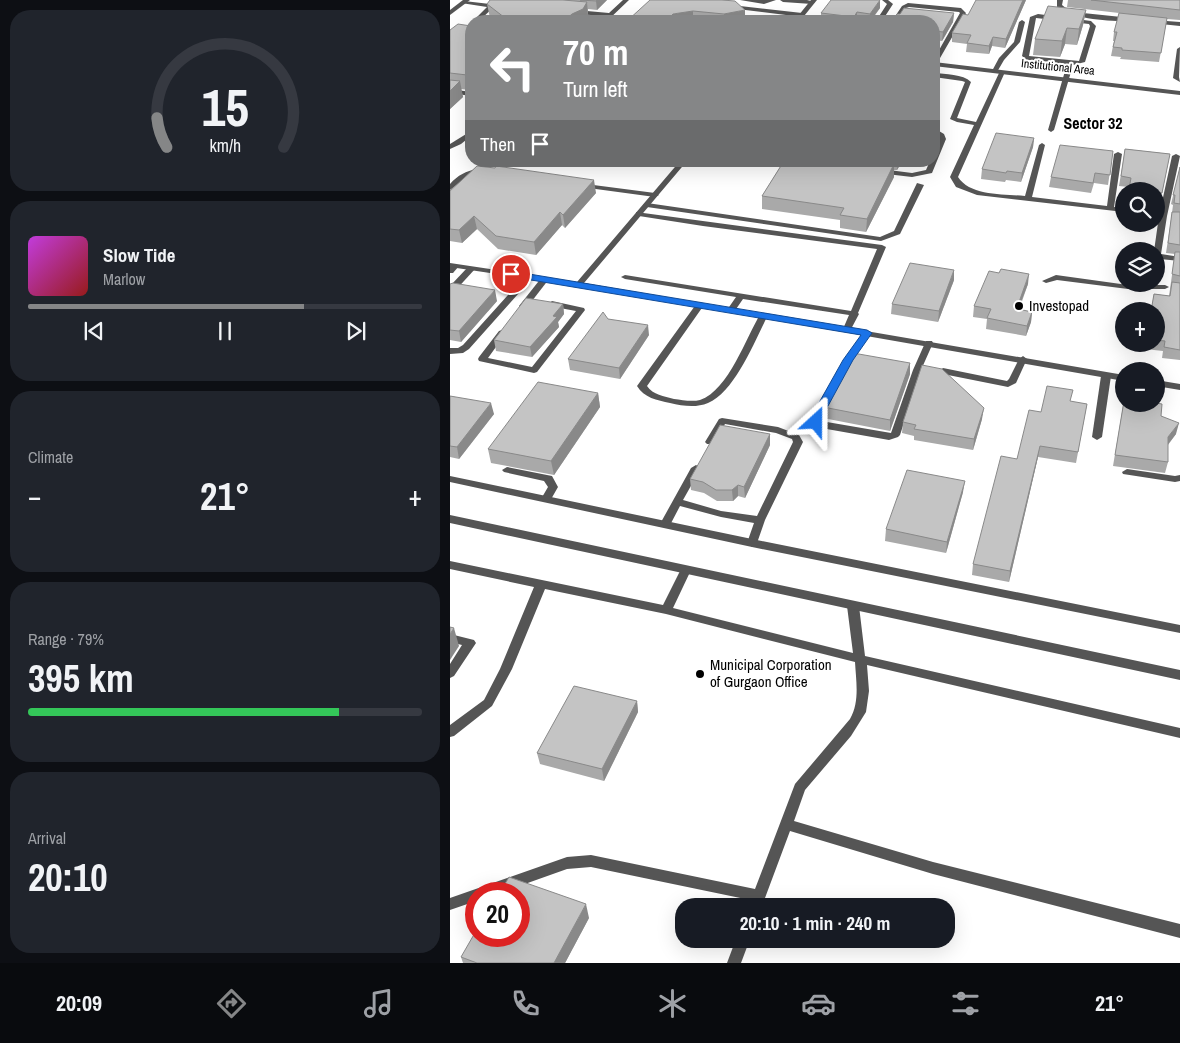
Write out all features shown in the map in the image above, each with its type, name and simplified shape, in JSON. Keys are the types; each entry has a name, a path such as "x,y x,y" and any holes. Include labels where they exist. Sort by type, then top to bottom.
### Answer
{"street":[{"path":"571,11 610,15 626,0"},
{"path":"742,0 764,2 773,0"},
{"path":"783,0 813,1"},
{"path":"883,15 890,4 885,0"},
{"path":"1060,0 1059,6 1074,14 1136,20"},
{"path":"450,13 466,1 496,2"},
{"path":"803,15 813,1"},
{"path":"482,15 496,2"},
{"path":"899,15 908,5 961,10 963,13 962,17 940,54"},
{"path":"726,6 794,15"},
{"path":"753,10 756,15"},
{"path":"1038,16 1086,21 1094,26 1082,62 1070,63 1031,60 1025,56 1034,18 1038,16"},
{"path":"1145,21 1180,24"},
{"path":"1022,22 1017,42 1001,59 998,72 978,124 954,177 959,185 977,193 1115,209"},
{"path":"1180,49 1176,78 1180,80"},
{"path":"1051,130 1070,63"},
{"name":"Institutional Area","path":"940,65 1180,93"},
{"path":"940,76 966,80 968,84 953,119 959,122 978,124"},
{"path":"450,91 465,93"},
{"path":"940,134 943,140 940,147"},
{"path":"450,147 465,138"},
{"path":"1028,198 1042,145"},
{"path":"1110,209 1118,154"},
{"path":"1165,207 1176,156"},
{"path":"579,284 679,167"},
{"path":"876,170 912,175 929,171 931,167"},
{"path":"450,188 462,175 471,171 494,172"},
{"path":"572,183 656,195"},
{"path":"647,205 881,239 892,236 897,232 920,185"},
{"path":"639,214 882,247 848,330"},
{"path":"1165,258 1180,259"},
{"path":"452,268 545,278 1023,359 1115,377"},
{"path":"450,291 472,269"},
{"path":"450,351 460,351 466,348 530,276"},
{"path":"624,277 855,314"},
{"path":"1046,281 1056,277 1115,285"},
{"path":"537,301 582,310 534,370 482,359 514,318 537,301 545,278"},
{"path":"1165,287 1174,289"},
{"path":"731,310 742,296"},
{"path":"700,304 642,386 646,392 674,402 692,405 708,401 727,384 764,315"},
{"path":"867,333 855,358 816,417 816,422 821,425 893,436 913,367 929,343"},
{"path":"943,371 1008,384 1013,381 1023,359"},
{"path":"1097,437 1106,376"},
{"path":"1165,384 1180,387"},
{"path":"664,524 722,421 778,430 796,437 797,447 760,520 752,543"},
{"path":"507,470 548,478 553,487 546,499"},
{"path":"1127,472 1175,479 1180,478"},
{"path":"450,479 752,543 1180,629"},
{"path":"678,502 721,514 760,520"},
{"path":"450,519 1180,675"},
{"path":"450,565 666,610 859,659 1180,733"},
{"path":"666,610 686,570"},
{"path":"450,732 488,703 506,669 541,584"},
{"path":"758,898 800,788 811,772 852,725 861,710 863,691 853,606"},
{"path":"450,638 470,644 450,673"},
{"path":"786,824 844,844 1002,888 1180,931"},
{"path":"511,882 567,862 591,861 745,898"},
{"path":"450,904 465,899"},
{"path":"734,963 740,948"}],"building":[{"path":"490,0 563,0 587,2 583,9 571,15 501,15 487,4"},
{"path":"650,0 735,1 745,10 724,14 693,11 672,15 634,15"},
{"path":"831,0 880,0 870,14 857,12 855,15 821,13"},
{"path":"976,0 1023,0 1006,39 993,37 989,46 967,43 971,35 952,33 963,14 968,15"},
{"path":"1091,0 1180,0 1180,10"},
{"path":"1048,6 1086,10 1079,29 1067,28 1062,41 1035,39"},
{"path":"904,8 954,13 943,32 940,32 940,15 896,15 900,14"},
{"path":"1119,13 1167,18 1161,53 1122,50 1122,48 1113,47 1117,32 1114,32"},
{"path":"458,24 465,25 465,75 450,73 450,30"},
{"path":"450,80 460,81 450,91"},
{"path":"996,133 1034,138 1022,173 1007,171 1006,173 982,169"},
{"path":"1060,145 1113,151 1110,175 1095,173 1093,183 1051,177"},
{"path":"1125,149 1170,154 1164,182 1130,182 1131,178 1121,176"},
{"path":"476,167 503,167 594,180 563,215 560,212 534,242 496,236 474,216 459,230 450,229 450,191"},
{"path":"780,167 893,167 867,219 840,215 844,208 762,196"},
{"path":"1180,167 1180,204 1174,203 1175,195 1173,195"},
{"path":"1172,212 1180,212 1180,245 1168,243"},
{"path":"1175,252 1180,252 1180,276 1172,274"},
{"path":"910,263 954,270 939,311 892,304"},
{"path":"1001,269 1029,274 1018,305 1020,305 1018,309 1032,312 1027,326 987,318 991,309 974,306 989,271 999,273"},
{"path":"1172,282 1180,283 1180,350 1165,347 1165,302 1153,302 1154,294 1170,296"},
{"path":"450,284 495,290 459,331 450,330"},
{"path":"526,298 563,304 553,316 557,317 530,347 494,340"},
{"path":"603,312 608,319 648,325 619,368 568,359"},
{"path":"853,353 910,363 890,420 823,407"},
{"path":"922,365 942,369 984,408 974,439 914,429 916,425 903,422"},
{"path":"538,382 598,393 551,461 488,449"},
{"path":"1047,386 1073,390 1070,401 1087,404 1078,452 1040,446 1010,571 973,564 1001,456 1017,459 1029,410 1041,412"},
{"path":"450,396 491,403 457,447 450,446"},
{"path":"1122,412 1161,412 1161,416 1179,423 1168,437 1168,462 1115,455"},
{"path":"720,425 770,434 744,487 738,485 732,490 716,490 703,482 690,479"},
{"path":"907,470 965,481 947,542 886,529"},
{"path":"574,686 637,701 602,769 537,753"},
{"path":"509,877 523,882 506,882"},
{"path":"530,884 586,904 554,963 477,963 461,957 467,947 530,947"}],"place":[{"name":"Investopad","path":"1019,306"},
{"name":"Municipal Corporation of Gurgaon Office","path":"700,674"}],"district":[{"name":"Sector 32","path":"1093,123"}],"route":[{"path":"511,274 545,278 867,333 848,360 816,417 816,422"}]}
